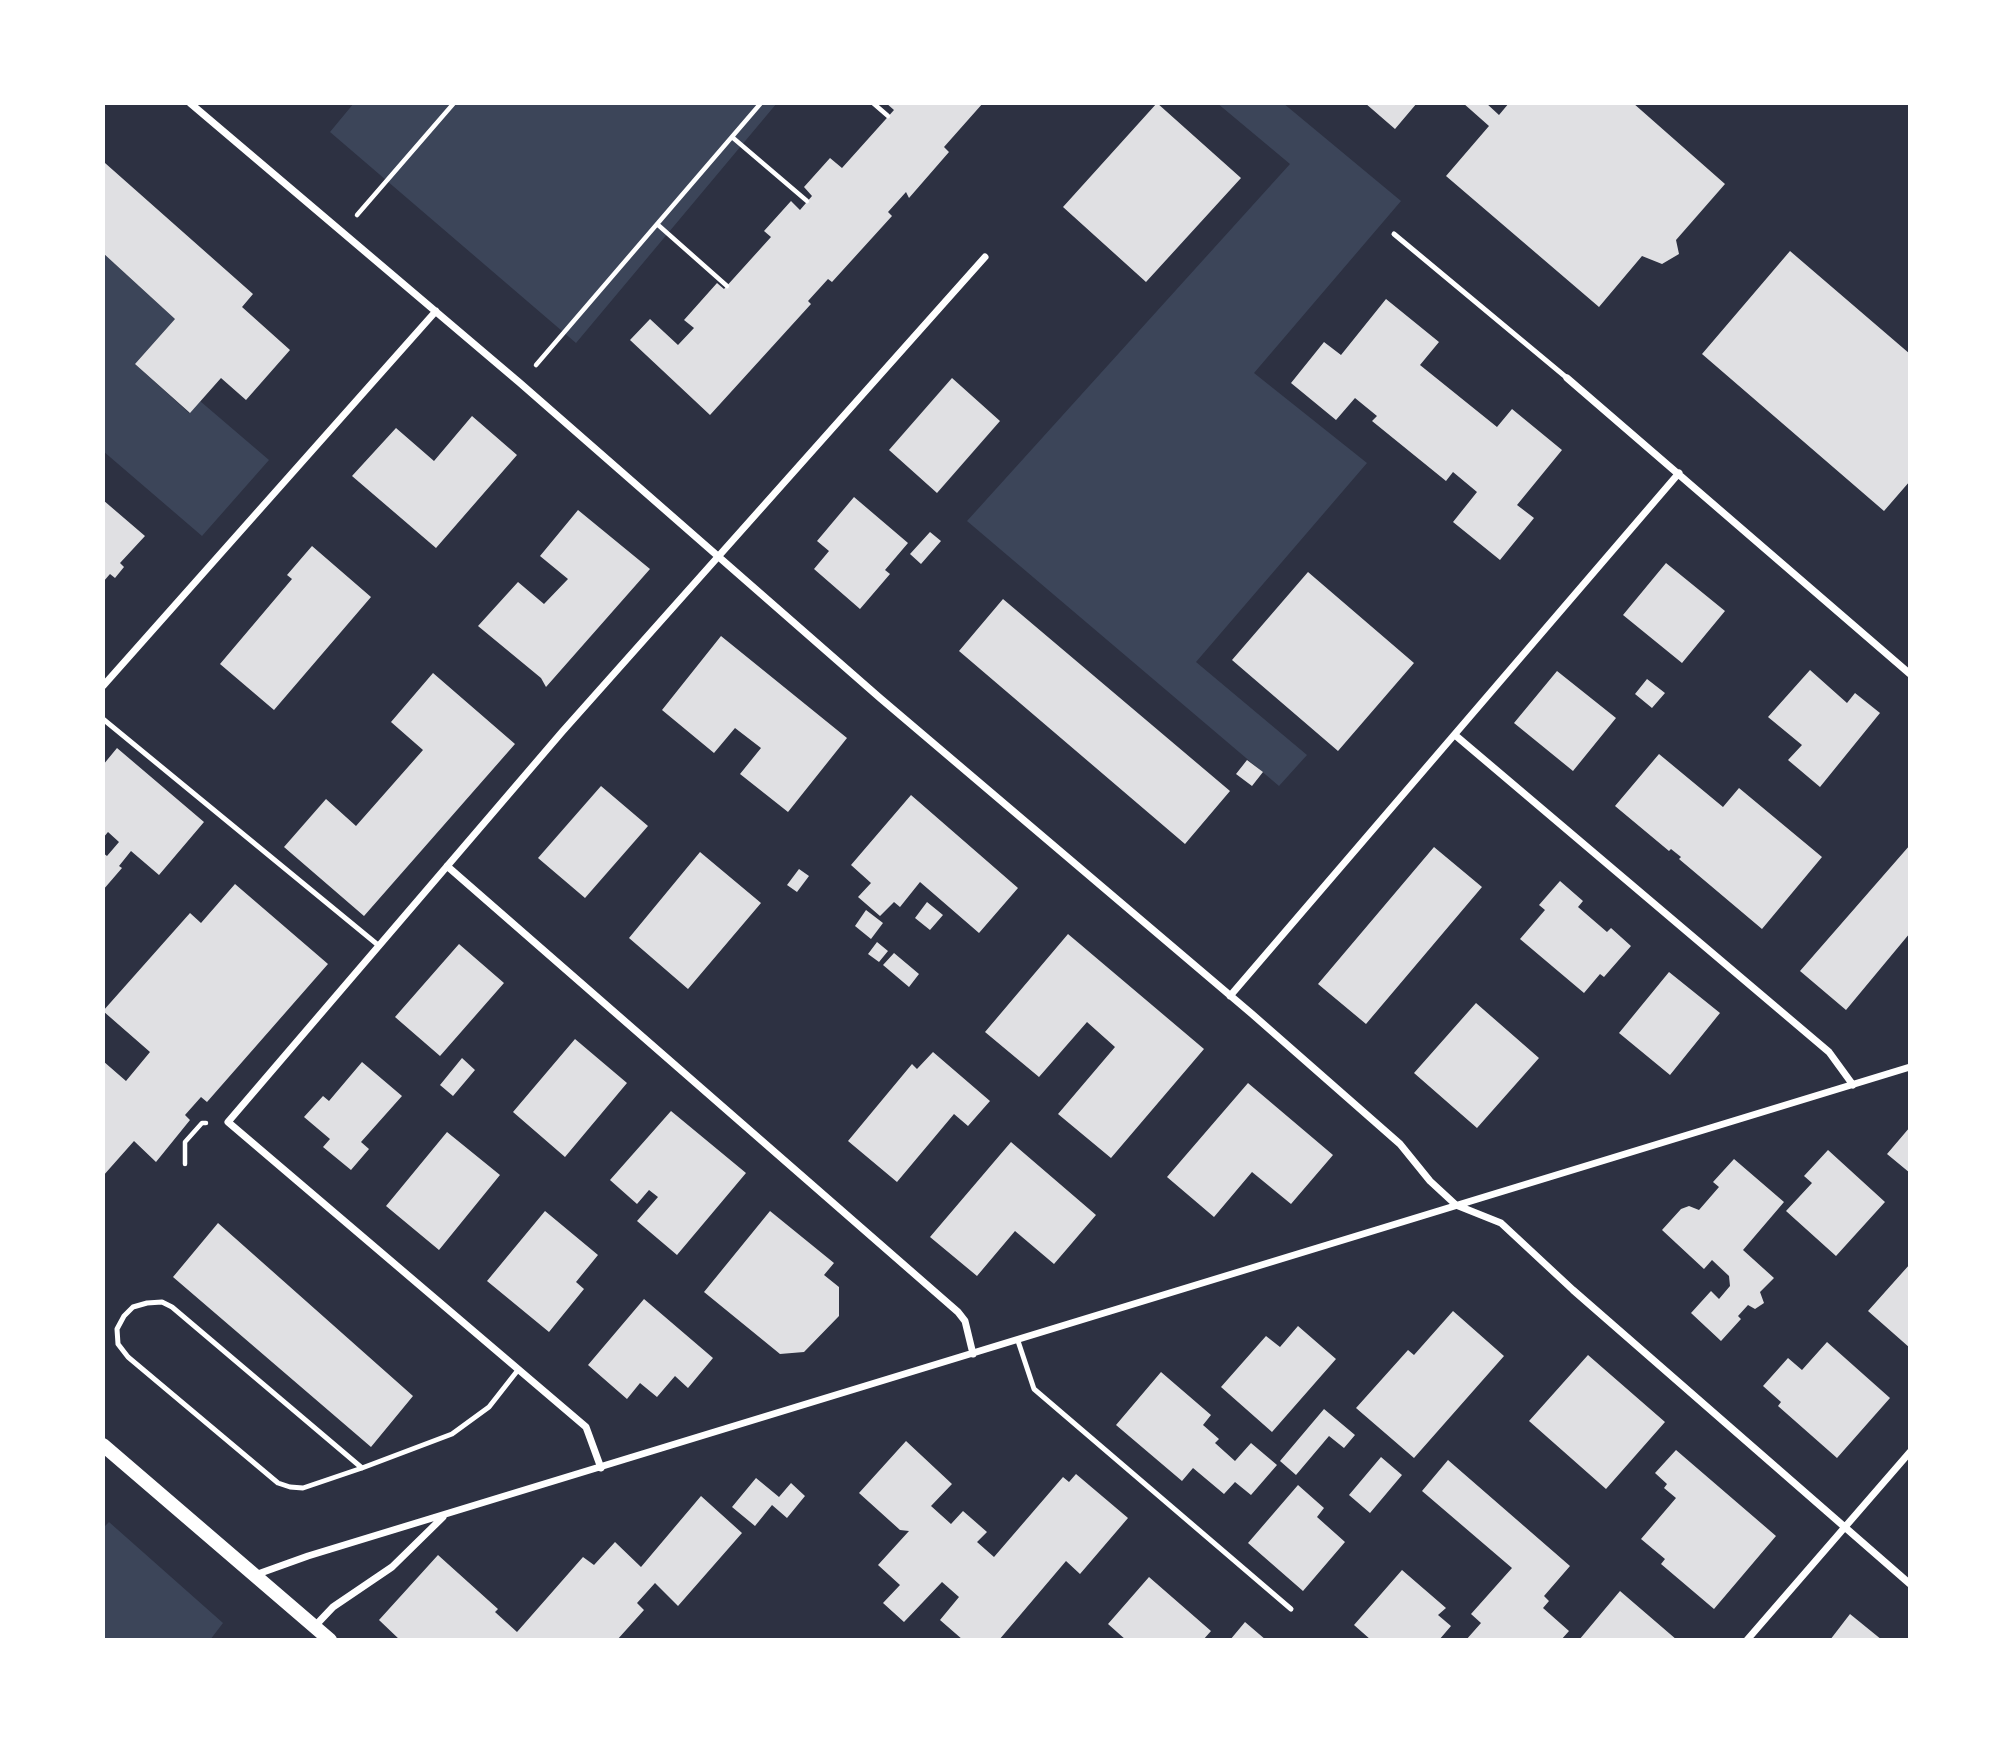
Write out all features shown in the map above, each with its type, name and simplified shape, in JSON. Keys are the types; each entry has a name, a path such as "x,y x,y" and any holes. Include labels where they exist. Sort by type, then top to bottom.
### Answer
{"main road":[{"path":"103,1445 330,1640"}],"street":[{"path":"190,103 520,383 880,698 1230,996 1400,1144 1430,1181 1456,1205 1501,1223 1910,1584"},
{"path":"601,1468 586,1427 228,1122 378,945 719,555 985,257"},
{"path":"103,686 436,311"},
{"path":"1567,378 1910,674"},
{"path":"1230,996 1679,473"},
{"path":"1455,735 1829,1052 1853,1085"},
{"path":"447,866 958,1312 965,1321 973,1354"},
{"path":"256,1575 446,1514 1910,1067"},
{"path":"1747,1640 1910,1452"},
{"path":"315,1626 333,1607 392,1567 446,1514"}],"lane":[{"path":"1394,233 1567,378"},
{"path":"103,719 378,945"},
{"path":"362,1468 172,1307 162,1302 147,1303 133,1307 124,1316 117,1329 118,1344 128,1357 278,1483 303,1488 362,1468 452,1434 489,1407 518,1370"},
{"path":"1018,1341 1034,1389 1291,1609"}],"path":[{"path":"343,232 454,103"},
{"path":"520,383 761,103"},
{"path":"873,103 888,116"},
{"path":"732,137 807,201"},
{"path":"657,224 727,286"},
{"path":"185,1164 185,1142 202,1123 228,1122"}],"shaded area":[{"path":"354,103 777,103 576,343 330,132"},
{"path":"1217,103 1283,103 1401,201 1254,373 1367,463 1196,662 1307,755 1279,786 967,521 1290,164"},
{"path":"103,253 175,319 135,364 189,413 200,401 269,460 202,536 103,451"},
{"path":"109,1522 223,1623 210,1640 103,1640 103,1528"}],"building":[{"path":"886,103 983,103 944,147 949,152 909,198 906,192 888,212 892,216 832,282 828,279 808,301 811,304 710,415 630,340 650,319 678,345 694,328 684,320 717,283 724,289 771,237 764,231 791,201 800,210 812,196 804,187 830,158 842,168 894,110"},
{"path":"1157,103 1241,178 1146,282 1063,207"},
{"path":"1365,103 1417,103 1395,129"},
{"path":"1463,103 1486,103 1499,115 1509,103 1633,103 1725,184 1676,240 1679,254 1662,264 1642,256 1599,307 1446,176 1489,126"},
{"path":"105,163 253,294 242,307 290,350 246,400 221,378 190,413 135,364 175,319 103,253"},
{"path":"1790,251 1910,354 1910,481 1884,511 1702,354"},
{"path":"1386,299 1439,342 1420,365 1497,427 1512,409 1562,450 1517,505 1534,518 1500,560 1453,522 1477,492 1453,472 1446,481 1372,421 1377,416 1355,398 1336,420 1291,383 1324,342 1341,355"},
{"path":"952,378 1000,421 937,493 889,450"},
{"path":"472,416 517,455 436,548 352,476 396,428 434,461"},
{"path":"854,497 908,543 885,570 890,574 860,609 814,569 829,551 817,541"},
{"path":"103,500 145,536 120,563 124,567 115,578 110,574 103,582"},
{"path":"578,510 650,569 546,687 541,678 478,626 518,582 544,604 568,579 540,556"},
{"path":"930,532 941,541 921,564 910,554"},
{"path":"312,546 371,597 274,710 220,664 292,579 287,575"},
{"path":"1666,563 1725,611 1682,663 1623,615"},
{"path":"1308,572 1414,663 1338,751 1232,660"},
{"path":"1003,599 1230,791 1185,844 959,651"},
{"path":"721,636 847,738 788,812 740,774 761,748 735,728 714,753 662,710"},
{"path":"1810,670 1847,703 1855,693 1880,713 1820,787 1788,760 1802,745 1768,717"},
{"path":"1557,671 1616,718 1573,771 1514,723"},
{"path":"433,673 515,744 364,916 284,847 326,799 356,826 423,750 391,722"},
{"path":"1647,679 1665,693 1652,708 1635,694"},
{"path":"117,748 204,822 159,875 131,851 119,866 122,868 103,890 103,853 107,856 119,842 108,832 103,838 103,765"},
{"path":"1659,754 1723,807 1739,788 1822,857 1762,929 1679,859 1681,857 1671,849 1669,851 1615,806"},
{"path":"1247,760 1263,772 1252,786 1236,774"},
{"path":"601,786 648,826 585,898 538,858"},
{"path":"911,795 1018,888 979,933 920,882 900,907 894,902 880,916 858,897 871,883 851,865"},
{"path":"1910,845 1910,933 1846,1010 1800,971"},
{"path":"1434,847 1482,887 1366,1024 1318,984"},
{"path":"700,852 761,903 688,989 629,938"},
{"path":"799,869 809,876 797,892 787,885"},
{"path":"1560,881 1583,901 1578,907 1607,932 1611,928 1631,946 1604,977 1600,974 1584,993 1520,939 1545,910 1539,905"},
{"path":"235,884 328,964 207,1102 201,1097 185,1115 190,1120 156,1162 134,1141 103,1176 103,1061 126,1081 150,1052 103,1011 190,913 201,923"},
{"path":"927,902 943,915 930,930 915,918"},
{"path":"866,910 883,923 871,939 855,926"},
{"path":"1068,934 1204,1049 1111,1158 1058,1114 1115,1047 1087,1022 1039,1077 985,1032"},
{"path":"877,942 888,951 879,962 868,954"},
{"path":"459,944 504,983 440,1056 395,1017"},
{"path":"894,953 919,974 909,987 883,965"},
{"path":"1669,972 1720,1013 1670,1075 1619,1033"},
{"path":"1476,1003 1539,1058 1477,1128 1414,1073"},
{"path":"575,1039 627,1083 565,1157 513,1112"},
{"path":"933,1052 990,1101 968,1126 954,1114 897,1182 848,1141 912,1064 917,1069"},
{"path":"462,1058 475,1070 453,1096 440,1085"},
{"path":"362,1062 402,1096 361,1142 369,1149 351,1170 323,1147 330,1139 304,1117 323,1096 329,1101"},
{"path":"1248,1083 1333,1155 1291,1204 1252,1172 1214,1217 1167,1177"},
{"path":"671,1111 746,1173 677,1255 637,1221 658,1197 649,1190 637,1204 610,1180"},
{"path":"1910,1127 1910,1173 1887,1154"},
{"path":"447,1132 500,1175 439,1250 386,1206"},
{"path":"1011,1142 1096,1215 1054,1264 1015,1231 977,1276 930,1237"},
{"path":"1828,1150 1885,1202 1836,1256 1786,1211 1812,1183 1804,1176"},
{"path":"1734,1159 1784,1202 1743,1250 1774,1278 1760,1292 1764,1303 1755,1309 1748,1305 1738,1316 1741,1319 1721,1341 1691,1313 1711,1291 1719,1299 1730,1286 1729,1276 1712,1260 1704,1269 1662,1230 1681,1209 1689,1206 1699,1210 1719,1187 1713,1182"},
{"path":"545,1211 598,1255 576,1282 584,1289 549,1332 487,1281"},
{"path":"770,1211 834,1263 824,1275 839,1287 839,1316 804,1352 780,1354 704,1292"},
{"path":"218,1223 413,1396 371,1447 173,1277"},
{"path":"1910,1264 1910,1348 1868,1311"},
{"path":"644,1299 713,1358 688,1388 675,1376 657,1397 640,1383 627,1399 588,1365"},
{"path":"1453,1311 1504,1356 1414,1458 1356,1408 1408,1350 1414,1355"},
{"path":"1298,1326 1336,1359 1272,1432 1221,1387 1266,1336 1280,1347"},
{"path":"1827,1342 1890,1398 1837,1458 1778,1406 1781,1402 1763,1386 1788,1358 1802,1370"},
{"path":"1588,1355 1665,1422 1606,1489 1529,1421"},
{"path":"1161,1372 1211,1415 1203,1425 1219,1439 1215,1443 1235,1461 1251,1443 1277,1465 1251,1495 1235,1482 1224,1494 1193,1468 1182,1481 1116,1425"},
{"path":"1324,1409 1355,1435 1344,1448 1329,1436 1296,1475 1280,1461"},
{"path":"906,1441 952,1484 931,1506 951,1524 963,1511 987,1532 977,1542 994,1557 1063,1477 1069,1482 1076,1474 1128,1518 1080,1574 1066,1561 999,1640 963,1640 940,1620 959,1597 942,1582 904,1622 883,1603 900,1585 878,1565 909,1531 900,1530 859,1493"},
{"path":"1676,1450 1776,1536 1714,1609 1661,1564 1665,1559 1641,1539 1676,1498 1664,1488 1667,1484 1655,1473"},
{"path":"1381,1457 1402,1475 1370,1513 1349,1495"},
{"path":"1448,1460 1570,1566 1544,1596 1549,1601 1543,1608 1569,1631 1561,1640 1466,1640 1481,1623 1471,1614 1512,1568 1422,1491"},
{"path":"756,1478 779,1497 791,1483 805,1496 787,1518 772,1505 755,1526 732,1507"},
{"path":"1298,1485 1324,1508 1317,1517 1345,1542 1303,1591 1248,1543"},
{"path":"701,1496 742,1533 678,1606 655,1583 637,1603 644,1610 617,1640 400,1640 379,1620 438,1555 498,1609 495,1612 517,1632 583,1557 594,1565 615,1542 641,1567"},
{"path":"1402,1570 1446,1608 1438,1615 1451,1626 1439,1640 1371,1640 1354,1625"},
{"path":"1149,1577 1211,1631 1203,1640 1126,1640 1108,1624"},
{"path":"1620,1591 1677,1640 1579,1640"},
{"path":"1850,1614 1882,1640 1830,1640"},
{"path":"1245,1622 1266,1640 1230,1640"}]}
